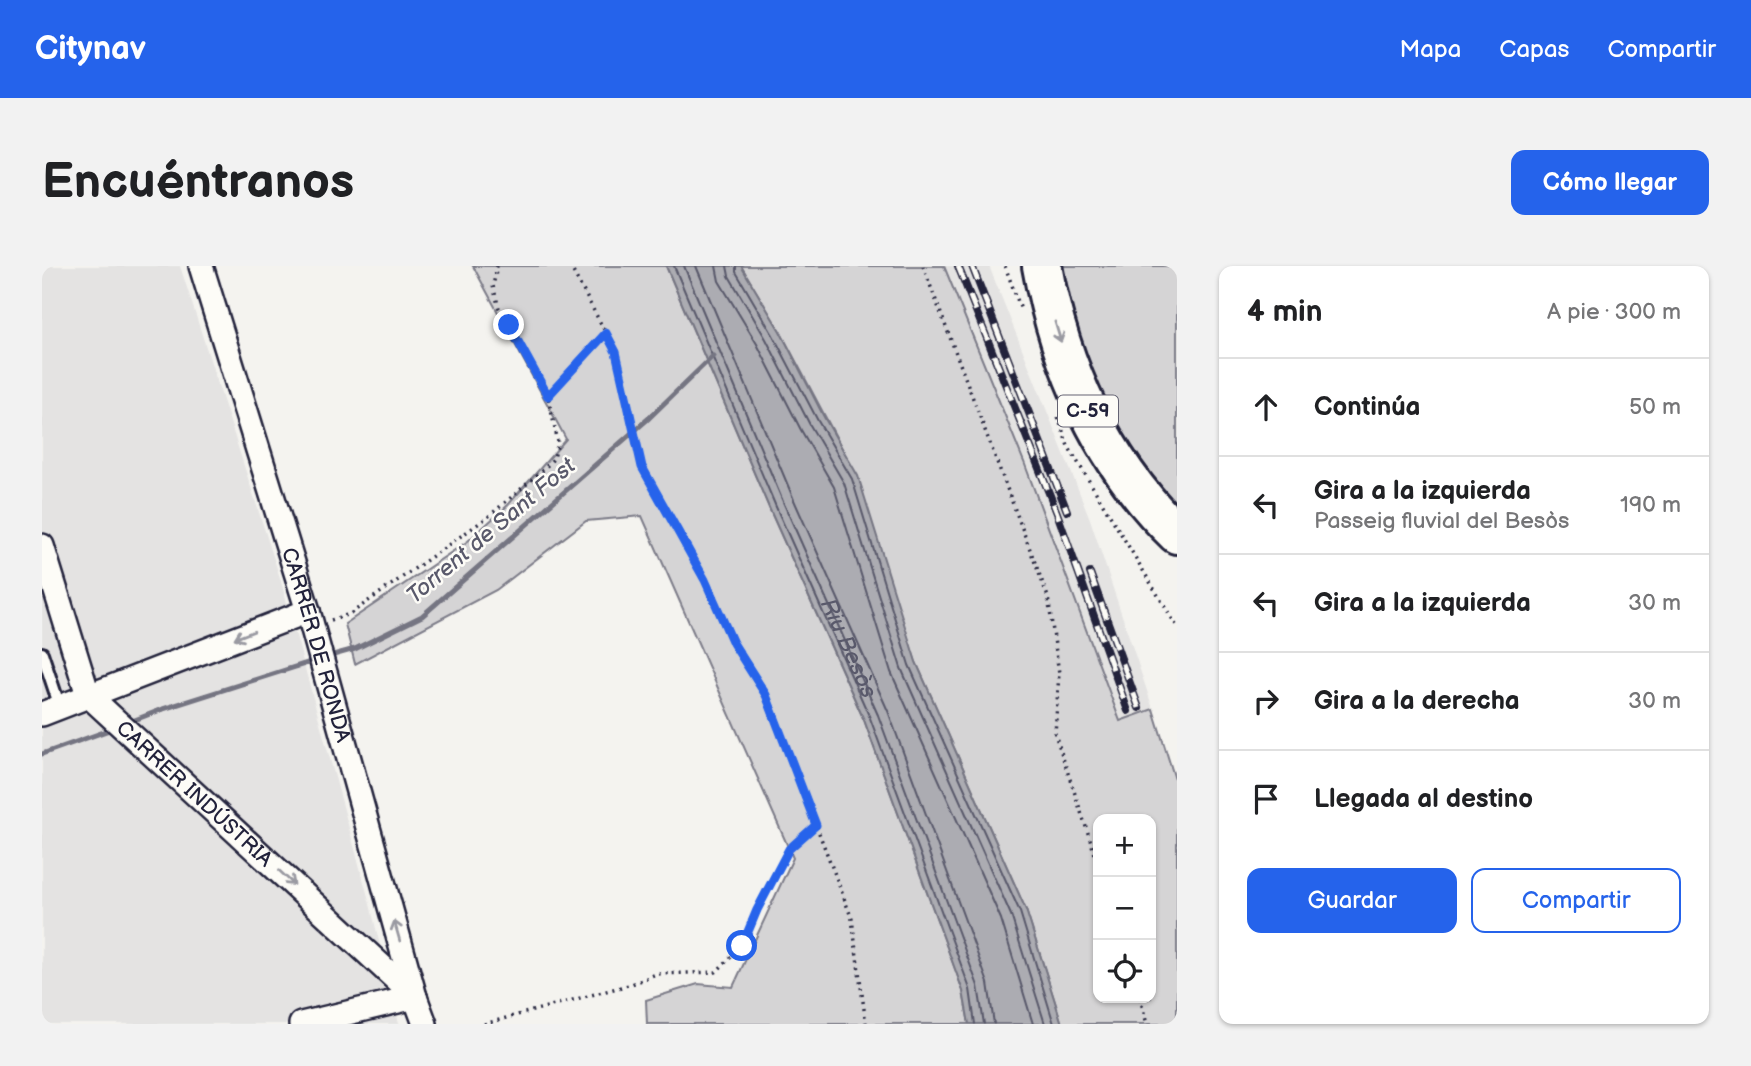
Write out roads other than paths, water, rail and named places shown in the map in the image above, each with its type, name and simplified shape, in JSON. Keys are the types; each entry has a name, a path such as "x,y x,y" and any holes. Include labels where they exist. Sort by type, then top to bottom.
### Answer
{"highway":[{"name":"C-59","path":"1042,266 1055,323 1069,366 1096,428 1134,487 1177,534"}],"street":[{"name":"CARRER DE RONDA","path":"201,266 312,624 415,997 425,1024"},
{"path":"42,546 88,695"},
{"path":"51,710 88,695 312,624"},
{"name":"CARRER INDÚSTRIA","path":"88,695 415,997"},
{"path":"301,1024 415,997"}],"lane":[{"path":"42,653 51,710"}],"water":[{"name":"Riu Besòs","path":"666,266 741,266 780,331 858,476 916,662 1026,910 1062,1024 969,1024 963,991 864,720 770,510"}],"waterway":[{"name":"Torrent de Sant Fost","path":"326,657 355,649 422,616 649,418 713,356"},
{"name":"Torrent de Sant Fost","path":"127,723 317,660"},
{"name":"Torrent de Sant Fost","path":"42,754 115,728"}],"railway":[{"path":"958,266 1057,513 1128,711"},
{"path":"972,266 1067,511"},
{"path":"1090,573 1139,708"}]}
